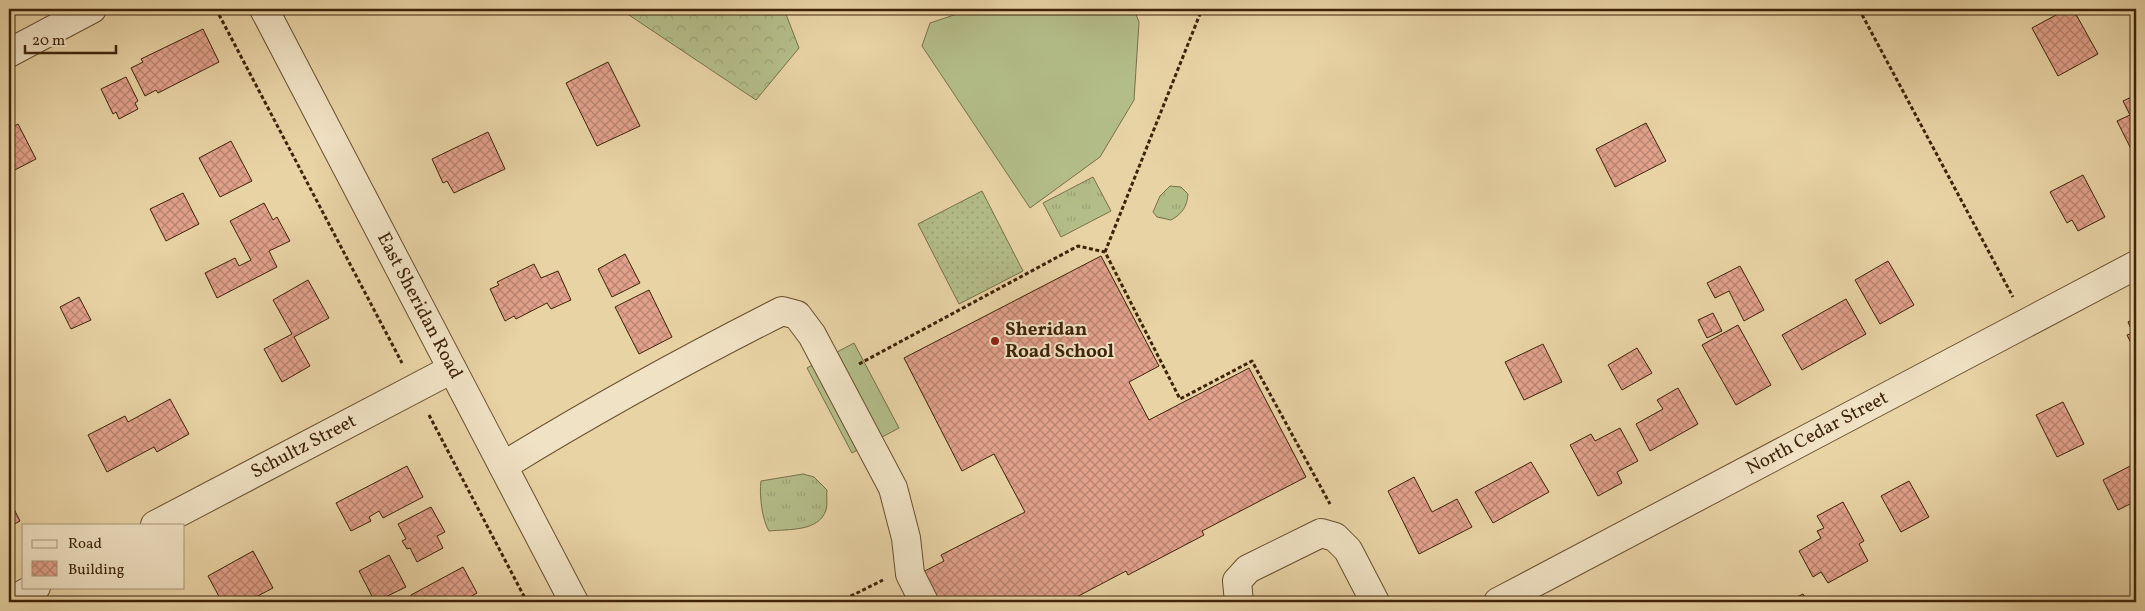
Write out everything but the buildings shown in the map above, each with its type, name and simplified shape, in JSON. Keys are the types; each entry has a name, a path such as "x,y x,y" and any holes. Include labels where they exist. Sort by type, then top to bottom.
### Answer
{"street":[{"path":"9,52 92,9"},
{"name":"East Sheridan Road","path":"264,9 574,602"},
{"name":"North Cedar Street","path":"1498,602 2136,265"},
{"path":"503,466 593,411 684,361 782,311 797,315 812,335 893,488 906,538 910,574 924,602"},
{"name":"Schultz Street","path":"158,524 452,369"},
{"path":"1240,602 1237,581 1248,569 1321,533 1335,537 1348,550 1375,602"},
{"path":"9,602 34,588"}],"path":[{"path":"216,9 527,602"},
{"path":"1202,9 1105,252 1180,399 1252,360 1333,511 1335,537"},
{"path":"1859,9 2026,323"},
{"path":"834,377 1078,246 1105,252"},
{"path":"839,602 909,566"}],"green space":[{"path":"620,9 784,9 799,48 756,100"},
{"path":"972,9 1134,9 1139,22 1134,100 1100,157 1030,208 922,46 930,23"},
{"path":"1093,177 1111,211 1061,237 1043,203"},
{"path":"1170,186 1181,187 1188,194 1183,210 1171,220 1157,217 1153,212 1160,196"},
{"path":"982,191 1023,271 959,304 918,224"},
{"path":"854,343 899,428 852,453 807,368"},
{"path":"803,474 814,477 827,490 827,508 822,517 810,526 769,531 762,507 761,481"}],"place":[{"name":"Sheridan Road School","path":"995,341"}]}
